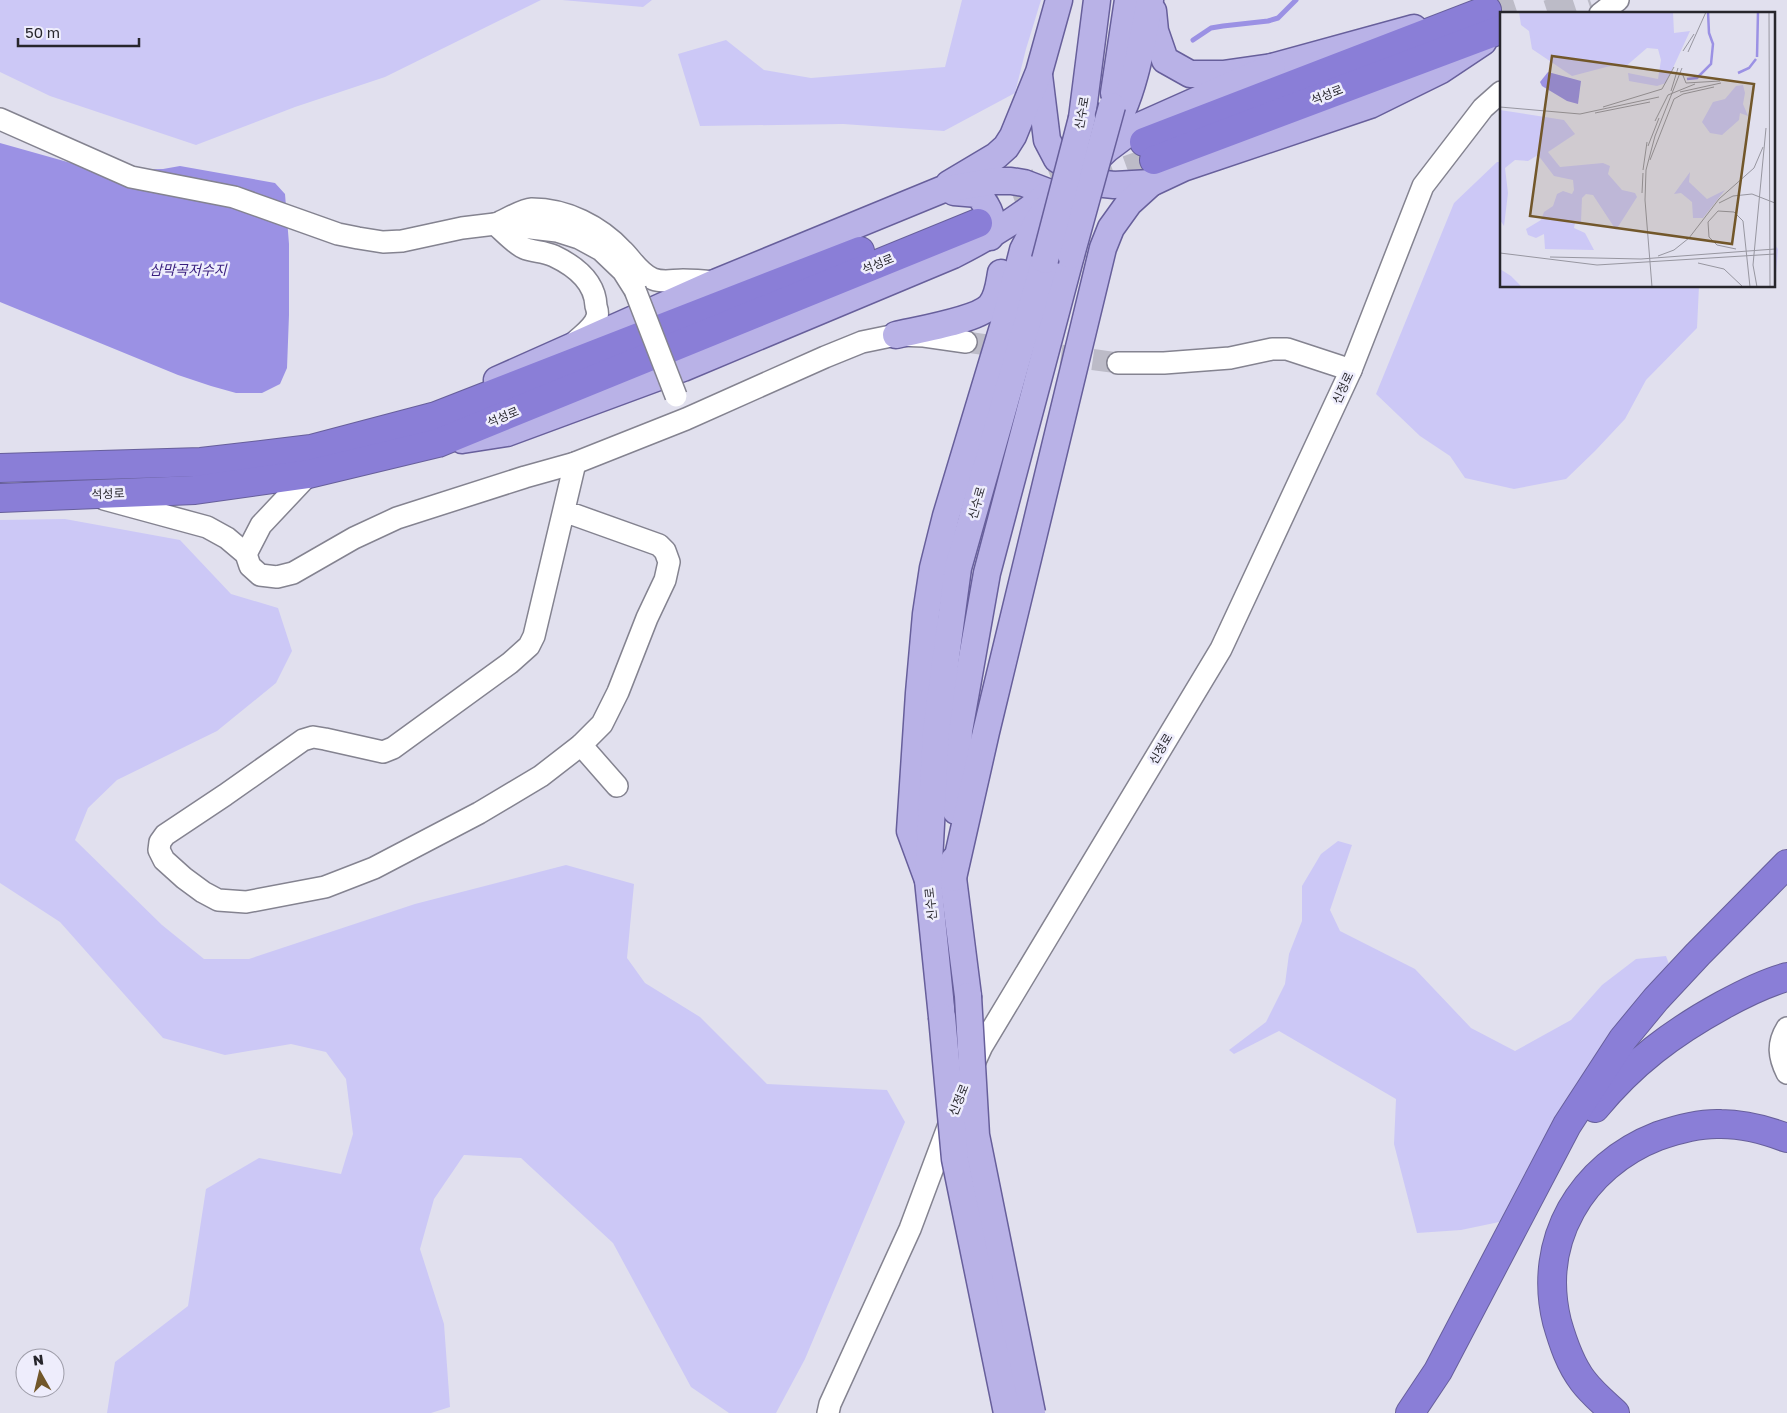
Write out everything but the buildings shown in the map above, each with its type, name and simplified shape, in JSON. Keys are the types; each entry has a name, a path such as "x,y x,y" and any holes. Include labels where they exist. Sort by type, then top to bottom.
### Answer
{"highway":[{"name":"석성로","path":"1146,153 1494,20"},
{"name":"석성로","path":"0,468 201,462 311,449 436,416 980,222"},
{"name":"석성로","path":"0,498 196,490 309,474 438,443 980,222"},
{"path":"1410,1413 1438,1371 1567,1125 1623,1039 1656,999 1787,864"},
{"path":"1535,1189 1574,1133 1605,1096 1648,1052 1690,1023 1742,995 1787,977"},
{"path":"1615,1413 1583,1381 1562,1341 1552,1297 1554,1253 1572,1208 1588,1185 1632,1148 1674,1130 1720,1123 1767,1131 1787,1138"}],"main road":[{"path":"436,416 497,379 717,282 941,190 996,156 1006,147 1020,122 1039,72 1059,0"},
{"name":"신수로","path":"1007,1413 955,1159 942,1017 936,731 958,568 1046,260 1082,118 1097,0"},
{"name":"신수로","path":"1032,1413 976,1135 968,996 940,879 959,731 987,573 1112,106 1128,0"},
{"path":"1151,0 1155,31 1165,60 1190,74 1223,74 1272,67 1392,33 1494,20"},
{"path":"438,443 507,433 683,368 953,255 980,222 1022,216 1053,194 1077,172 1105,139 1122,115 1141,47 1151,0"},
{"path":"1183,168 1146,153 1134,141 1138,154 1154,169 1183,168 1370,105 1442,70 1494,20"},
{"path":"1039,72 1047,140 1057,159 1095,183 1114,185 1146,153 1272,67"},
{"path":"1077,172 1146,153"},
{"path":"940,879 986,732 1104,248 1111,228 1129,203 1146,153"},
{"path":"941,190 995,181 1024,183 1067,199 1090,215 1101,230 1104,248"},
{"path":"941,190 978,194 989,208 992,225 980,222"},
{"path":"940,879 910,831 918,693 933,568 946,516 1006,316 1023,250 1053,194"},
{"path":"953,255 991,260 1001,272 1005,281 1006,316"},
{"path":"896,335 956,321 984,312 998,292 1001,272"}],"street":[{"path":"1603,12 1618,0"},
{"name":"신정로","path":"828,1413 830,1404 910,1229 962,1090 982,1046 1222,649 1352,370 1423,186 1482,108 1500,93"},
{"path":"0,119 131,177 234,197 338,234 383,242 402,241 462,228 495,224 557,231 579,238 601,250 623,271 635,290 686,419"},
{"path":"495,224 530,209 576,218 593,226 619,246 638,269 651,279 662,282 683,280 717,282"},
{"path":"495,224 524,248 540,250 572,266 583,274 592,287 597,316 591,328 568,348"},
{"path":"87,495 207,527 227,538 246,554 250,566 260,575 277,577 294,573 354,538 397,518 575,462 686,419 862,342 896,335 924,336 966,342"},
{"path":"1118,363 1164,363 1230,358 1272,349 1287,349 1352,370"},
{"path":"564,511 659,545 665,551 669,562 665,580 647,618 618,692 602,724 581,745 541,776 479,813 374,868 325,887 246,902 218,900 184,878 164,860 159,850 160,842 165,835 303,740 312,738 325,739 383,752 393,748 510,663 529,646 534,636 575,462"},
{"path":"246,554 261,525 309,474"},
{"path":"581,745 617,786"},
{"path":"1787,1028 1780,1046 1780,1060 1787,1073"}],"shaded area":[{"path":"0,0 541,0 385,77 295,107 196,145 50,96 0,72"},
{"path":"562,0 652,0 643,7"},
{"path":"962,0 1041,0 1015,93 944,131 843,124 700,126 678,54 726,40 764,70 811,78 945,67"},
{"path":"1497,162 1500,162 1500,288 1699,288 1697,328 1646,380 1625,419 1566,479 1514,489 1465,478 1450,456 1420,436 1376,394 1454,203"},
{"path":"1774,244 1778,249 1774,286"},
{"path":"65,519 180,540 231,594 278,608 292,651 276,683 217,731 117,780 88,808 75,840 162,925 204,959 249,959 415,904 566,865 634,884 627,958 645,983 700,1017 767,1084 887,1090 905,1122 805,1359 776,1413 729,1413 691,1387 613,1243 521,1158 464,1155 434,1199 420,1249 444,1324 450,1407 431,1413 107,1413 115,1362 188,1306 206,1189 259,1158 341,1174 353,1134 346,1079 326,1052 291,1044 225,1055 163,1038 60,922 0,883 0,520"},
{"path":"1338,841 1352,845 1330,910 1340,931 1415,969 1471,1028 1515,1051 1571,1020 1602,985 1636,959 1666,956 1672,972 1504,1221 1461,1230 1417,1233 1394,1144 1396,1099 1279,1031 1234,1054 1229,1050 1266,1022 1285,984 1289,954 1302,921 1302,886 1321,854"}],"water":[{"name":"삼막곡저수지","path":"0,143 96,170 163,169 180,166 275,183 285,194 289,244 287,368 280,384 262,393 236,393 211,386 178,375 0,302"}],"waterway":[{"path":"1193,40 1211,28 1278,18 1296,0"}],"tunnel":[{"path":"1487,10 1517,0"},
{"path":"1554,12 1590,0"},
{"path":"1088,184 1154,160"},
{"path":"972,207 1089,163"},
{"path":"966,342 1118,363"}]}
